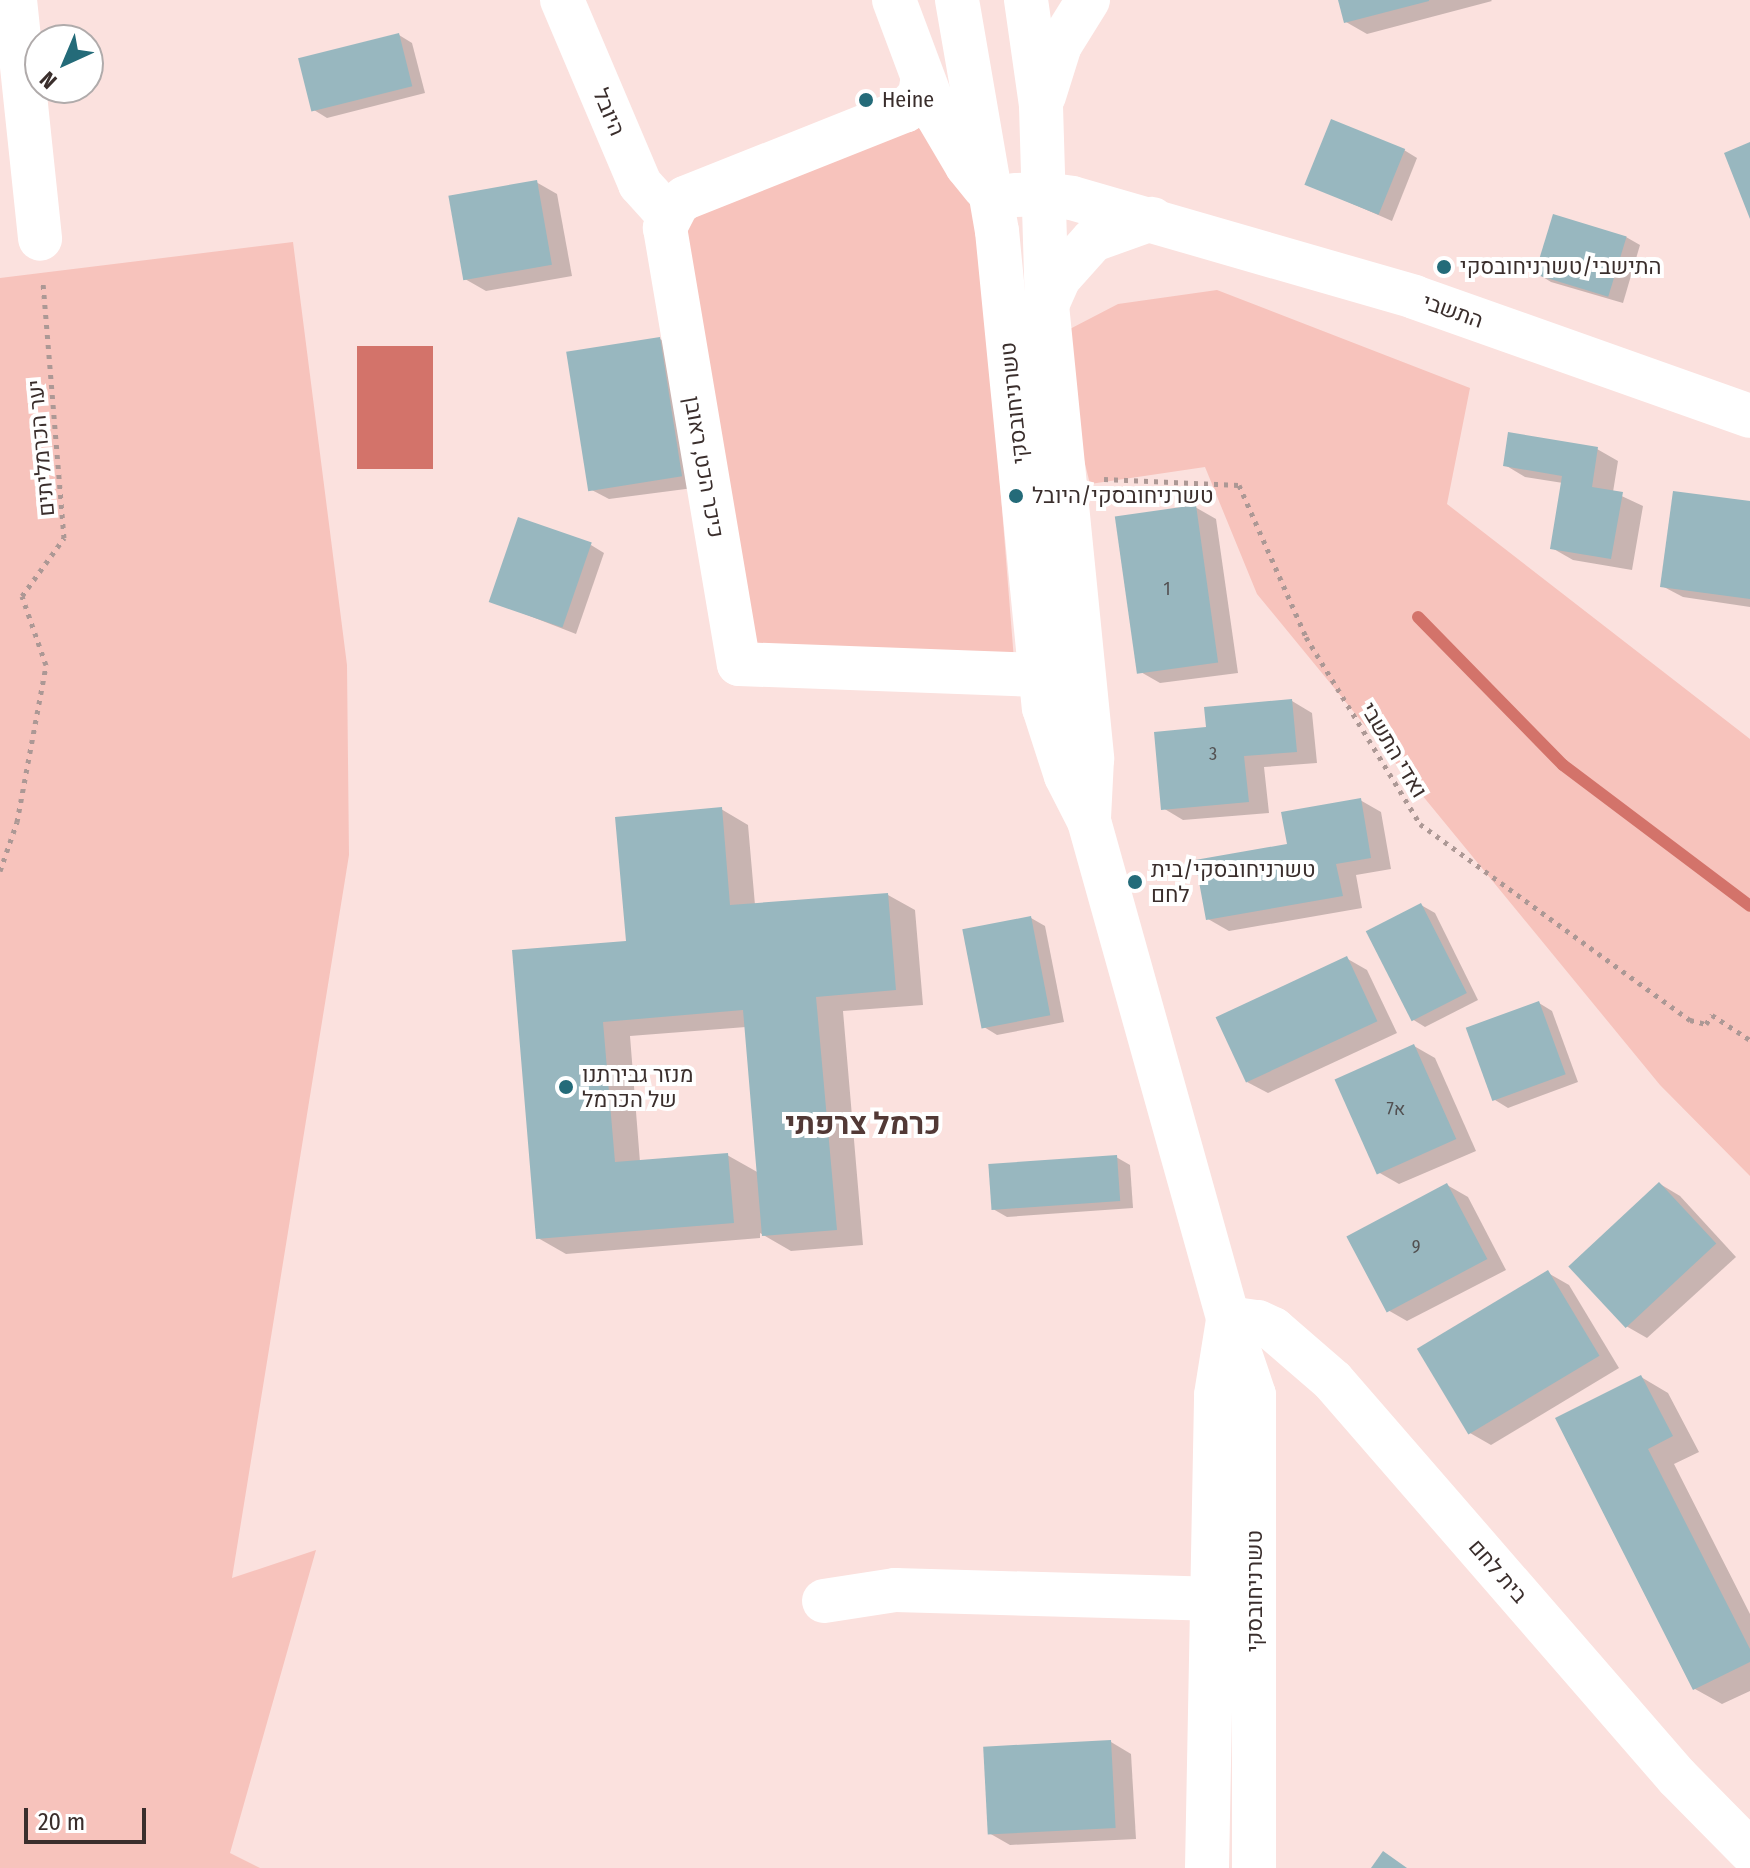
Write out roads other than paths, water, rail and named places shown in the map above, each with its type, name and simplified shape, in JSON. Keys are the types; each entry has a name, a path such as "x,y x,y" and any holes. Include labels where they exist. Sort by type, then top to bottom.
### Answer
{"street":[{"path":"15,0 40,239"},
{"name":"היובל","path":"562,0 640,184 669,216"},
{"path":"894,0 922,82 951,140 992,196"},
{"name":"טשרניחובסקי","path":"957,0 992,196 1040,675 1053,741 1089,821 1228,1318 1254,1395 1254,1868"},
{"name":"טשרניחובסקי","path":"1026,0 1041,106 1047,305 1092,759 1089,821"},
{"path":"1041,106 1060,45 1088,0"},
{"path":"669,216 685,198 906,110 920,95 922,82"},
{"name":"התשבי","path":"992,196 1044,194 1152,219 1414,297 1750,416"},
{"name":"כיכר הכט, ראובן","path":"669,216 665,243 739,664 1040,675 1063,671 1081,652"},
{"path":"1047,305 1059,278 1093,240 1152,219"},
{"name":"טשרניחובסקי","path":"1207,1868 1216,1395 1228,1318"},
{"name":"בית לחם","path":"1228,1318 1258,1322 1273,1329 1333,1381 1677,1777 1750,1851"},
{"path":"824,1601 895,1590 1210,1599"}],"waterway":[{"path":"1418,617 1563,765 1750,906"}],"place":[{"name":"Heine","path":"866,100"},
{"name":"התישבי/טשרניחובסקי","path":"1444,267"},
{"name":"טשרניחובסקי/היובל","path":"1016,496"},
{"name":"טשרניחובסקי/בית לחם","path":"1135,882"},
{"name":"מנזר גבירתנו של הכרמל","path":"566,1087"}],"district":[{"name":"כרמל צרפתי","path":"863,1124"}]}
